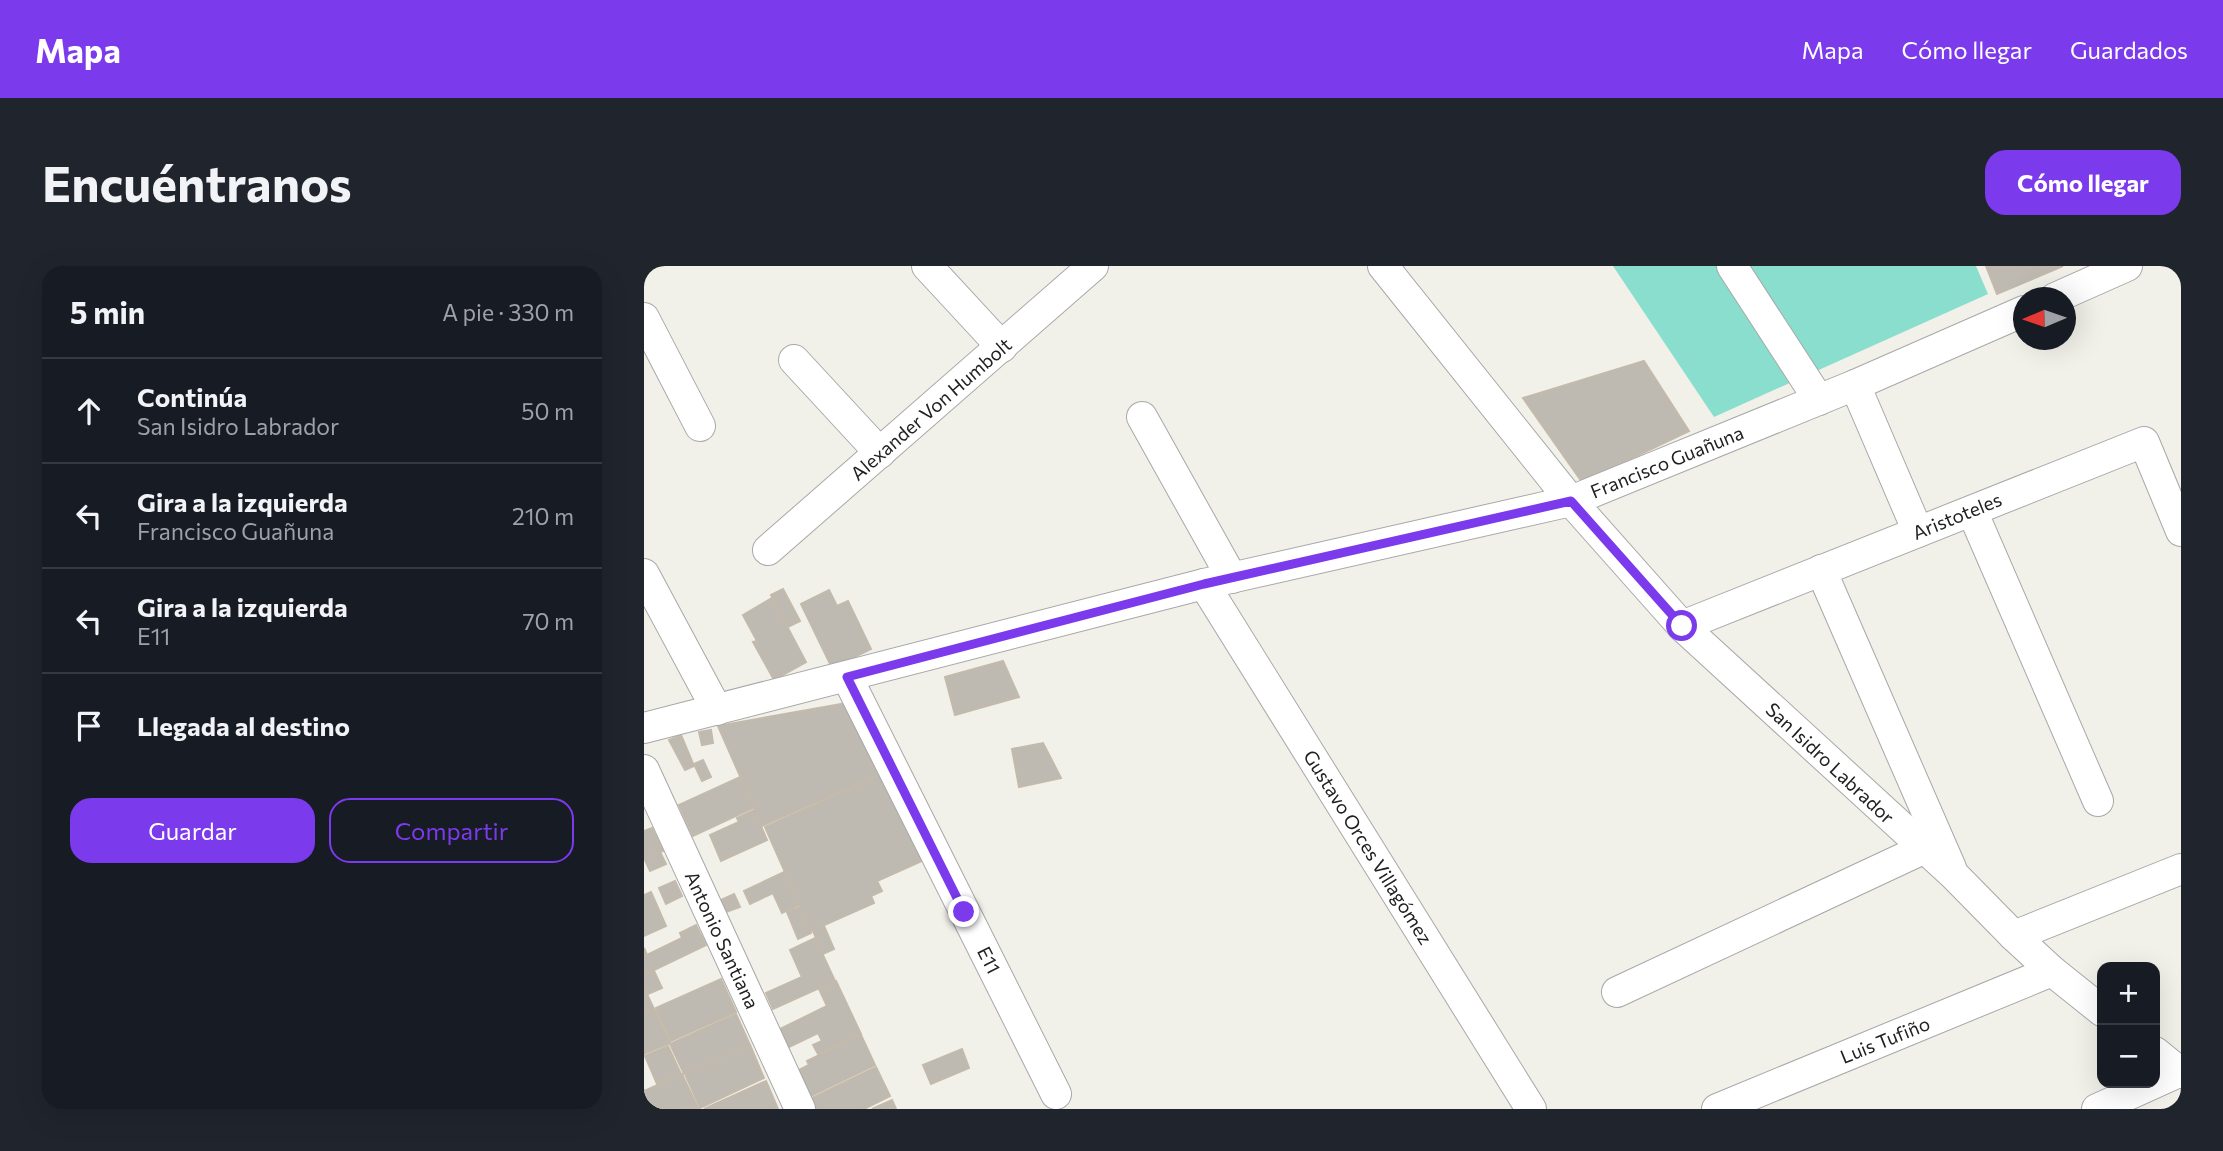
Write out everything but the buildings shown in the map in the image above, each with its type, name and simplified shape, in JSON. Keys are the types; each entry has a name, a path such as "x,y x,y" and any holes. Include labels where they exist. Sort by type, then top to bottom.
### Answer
{"street":[{"path":"927,266 1002,347"},
{"name":"Alexander Von Humbolt","path":"768,550 1093,266"},
{"name":"San Isidro Labrador","path":"1382,266 1571,501 1682,626 1954,875 2052,971 2097,1007"},
{"path":"1732,266 1819,400"},
{"path":"2076,289 2127,266"},
{"name":"Francisco Guañuna","path":"644,728 1218,581 1571,501 1855,385 2013,316"},
{"path":"644,318 700,426"},
{"path":"794,360 880,453"},
{"path":"1855,385 1918,532"},
{"name":"Gustavo Orces Villagómez","path":"1142,417 1218,581 1531,1109"},
{"name":"Aristoteles","path":"1682,626 2144,442 2181,531"},
{"path":"1972,511 2098,801"},
{"path":"1821,570 1954,875"},
{"path":"644,573 717,710"},
{"name":"E11","path":"847,677 1056,1094"},
{"name":"Antonio Santiana","path":"644,770 800,1109"},
{"path":"1617,992 1923,849"},
{"path":"2014,936 2181,869"},
{"name":"Luis Tufiño","path":"1717,1109 2052,971"},
{"path":"2097,1109 2181,1072 2160,1056"}],"shaded area":[{"path":"1613,266 1976,266 1988,294 1714,417"}],"route":[{"path":"964,912 847,677 1204,584 1571,501 1682,626"}]}
